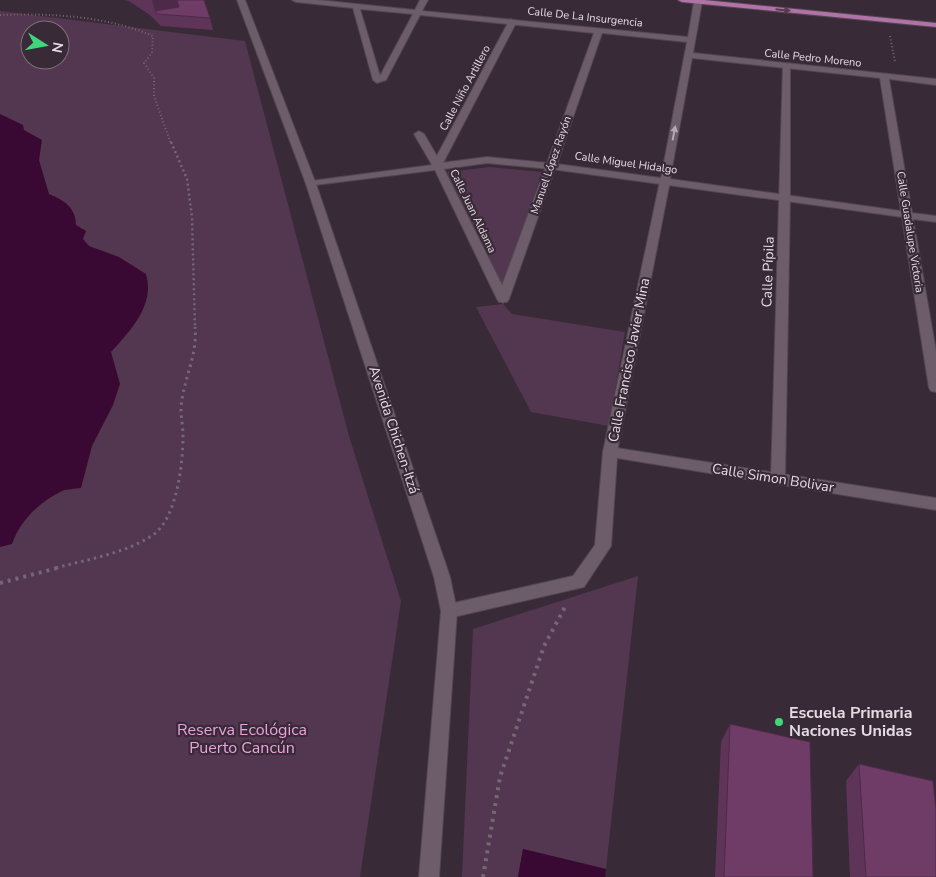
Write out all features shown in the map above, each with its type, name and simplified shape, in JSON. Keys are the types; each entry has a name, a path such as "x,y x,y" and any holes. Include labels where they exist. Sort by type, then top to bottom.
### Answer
{"main road":[{"path":"682,0 936,26"}],"street":[{"name":"Avenida Chichen-Itzá","path":"241,0 311,184 442,577 449,611 429,877"},
{"name":"Calle De La Insurgencia","path":"296,0 691,40"},
{"path":"356,6 377,80 382,80 424,0"},
{"name":"Calle Francisco Javier Mina","path":"578,582 603,546 610,452 665,181 698,2"},
{"name":"Calle Niño Artillero","path":"437,165 513,22"},
{"name":"Manuel López Rayón","path":"503,299 599,30"},
{"name":"Calle Pedro Moreno","path":"688,55 936,82"},
{"name":"Calle Pípila","path":"778,479 785,198 786,66"},
{"name":"Calle Guadalupe Victoria","path":"884,77 936,388"},
{"name":"Calle Juan Aldama","path":"419,134 437,165 503,299"},
{"name":"Calle Miguel Hidalgo","path":"311,184 437,165 487,160 551,166 936,219"},
{"name":"Calle Simon Bolivar","path":"610,452 936,504"},
{"path":"449,611 578,582"}],"path":[{"path":"0,15 24,13 119,24 142,30 153,36 152,53 144,63 154,78 152,84 154,96 169,138 187,179 192,217 193,312 196,340 181,408 184,437 180,476 169,515 154,534 120,551 0,583"},
{"path":"887,20 898,78"},
{"path":"483,877 500,777 544,646 578,582"}],"green space":[{"name":"Reserva Ecológica Puerto Cancún","path":"0,11 245,41 349,436 401,601 360,877 0,877"},
{"path":"490,167 542,172 503,290 447,172"},
{"path":"503,304 512,314 625,332 609,426 531,412 476,307"},
{"path":"638,576 606,869 523,849 518,877 462,877 473,629"}],"shaded area":[{"path":"0,114 23,125 24,130 42,140 39,160 49,194 68,205 74,214 76,225 86,231 83,239 89,246 119,257 146,274 148,285 144,307 133,326 111,352 120,384 113,405 92,446 81,488 69,489 54,495 25,520 12,544 0,547"},
{"path":"523,849 606,869 605,877 518,877"}],"building":[{"path":"177,0 204,0 210,18 157,14 155,11 179,7"},
{"path":"730,724 810,742 813,877 724,877"},
{"path":"859,764 933,781 936,810 936,877 866,877"}],"place":[{"name":"Escuela Primaria Naciones Unidas","path":"779,722"}]}
